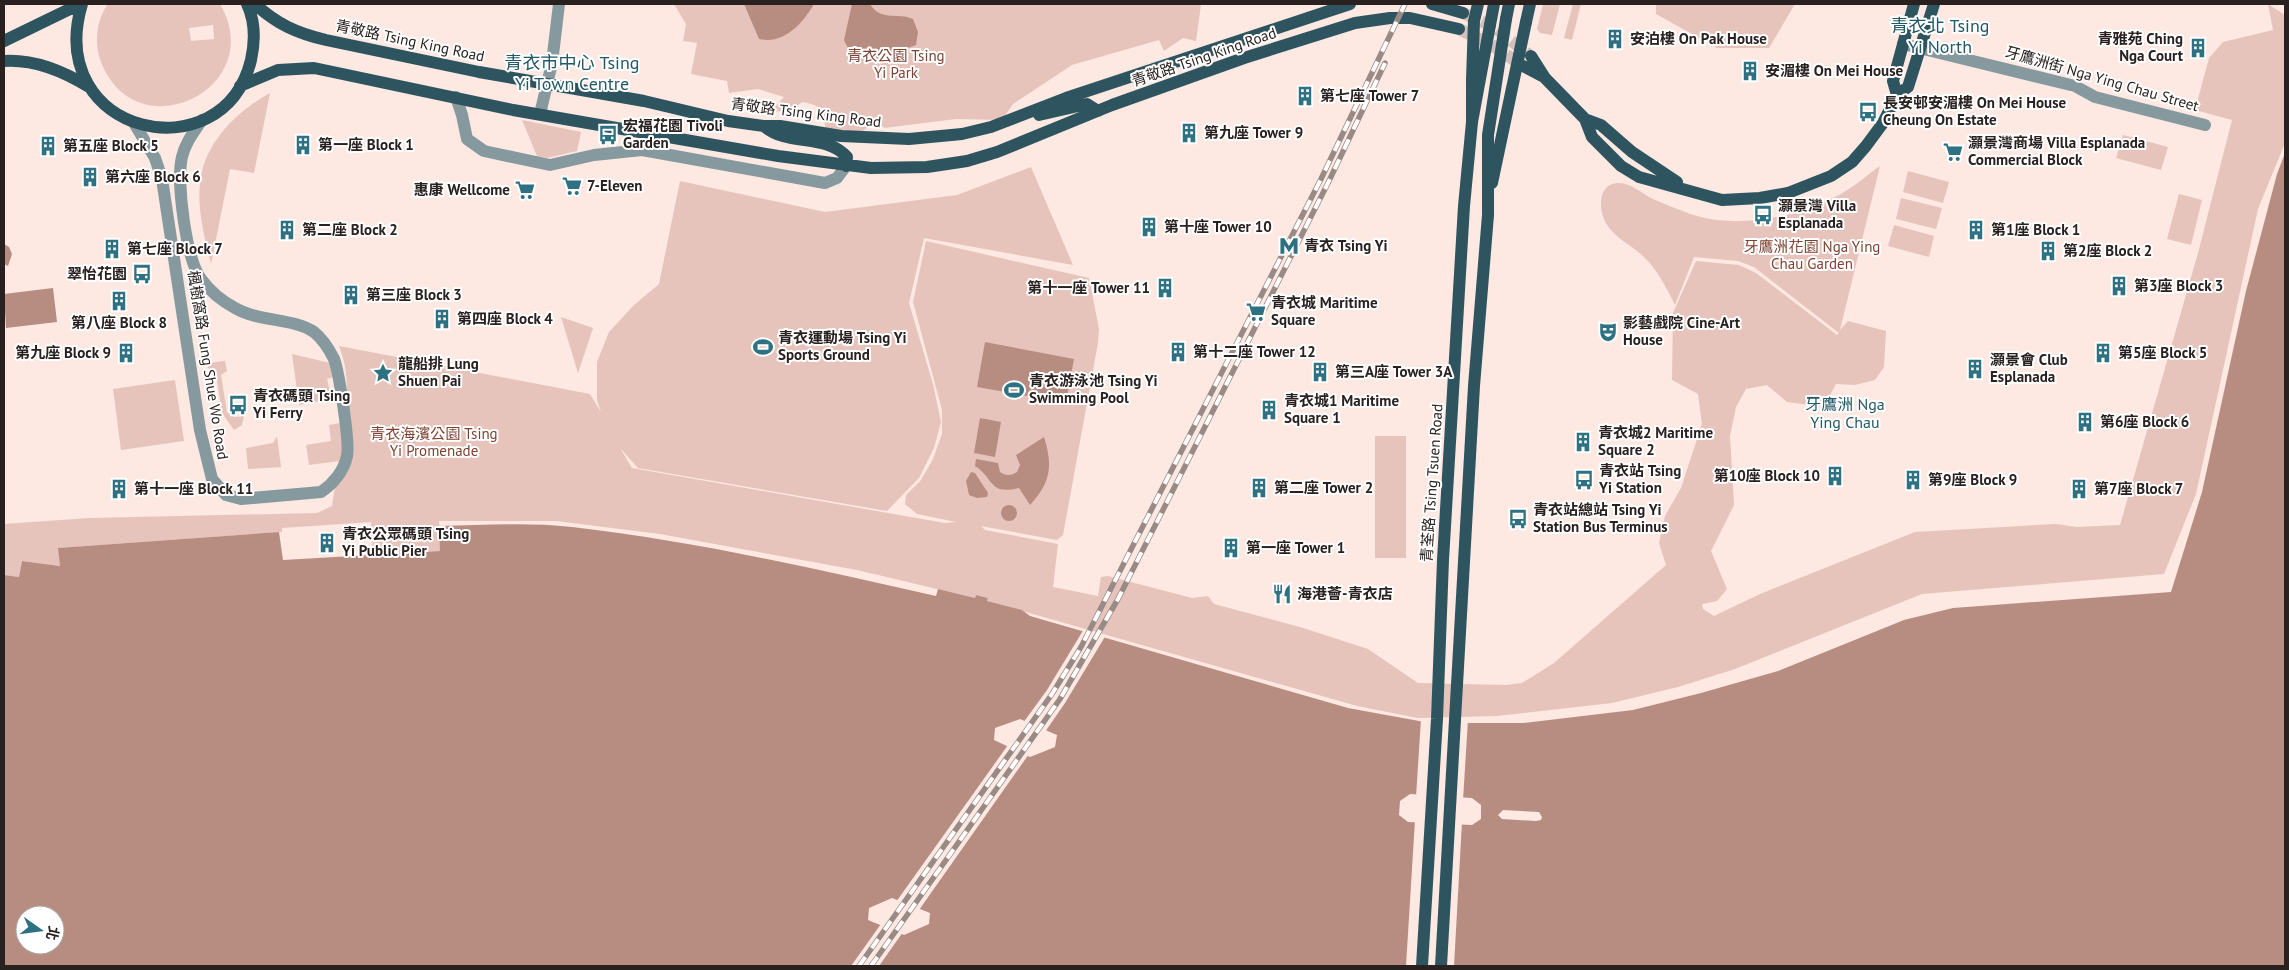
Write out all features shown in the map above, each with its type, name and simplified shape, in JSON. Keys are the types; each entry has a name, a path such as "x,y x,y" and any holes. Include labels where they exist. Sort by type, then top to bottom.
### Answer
{"main road":[{"path":"4,41 81,4"},
{"path":"81,4 76,24 75,46 80,67 89,87"},
{"path":"4,61 35,63 56,69 89,87 109,108 134,123 157,128 181,127 202,120 218,110 240,86 249,68 253,49 254,29 247,4"},
{"name":"青敬路 Tsing King Road","path":"255,4 271,19 308,36 764,126 780,126 841,136 909,140 962,134 1017,118 1090,106 1356,23 1390,18 1410,18 1459,29"},
{"name":"青敬路 Tsing King Road","path":"240,86 278,70 314,68 540,114 846,166 928,167 967,161 996,152 1090,106 1292,24 1350,4"},
{"path":"1432,4 1463,13"},
{"path":"1472,122 1474,22 1478,4"},
{"name":"青荃路 Tsing Tsuen Road","path":"1422,966 1438,718 1443,569 1462,241 1472,122 1494,4"},
{"path":"1441,966 1472,406 1488,215 1488,135 1497,65 1510,4"},
{"path":"1488,215 1507,103 1530,4"},
{"path":"1897,95 1893,81 1914,4"},
{"path":"1527,61 1585,119 1592,137 1621,166 1639,177 1685,188 1722,200 1760,198 1788,193 1831,176 1852,162 1883,123 1897,95 1908,87 1922,49 1934,4"},
{"path":"1292,24 1324,34"},
{"path":"764,126 778,135 832,146 847,157 846,166"}],"street":[{"path":"540,114 548,84 559,4"},
{"name":"牙鷹洲街 Nga Ying Chau Street","path":"1903,44 2075,86 2095,97 2205,125"},
{"path":"456,97 467,139 484,151 550,165 594,155 642,150 825,183 837,178 846,166"},
{"name":"楓樹窩路 Fung Shue Wo Road","path":"134,123 155,158 162,179 205,457 212,479 219,490 226,495 241,499 321,492 329,487 345,465 348,448 334,361 326,344 314,332 297,324 250,315 235,308 212,291 199,277 186,231 179,191 179,175 182,155 202,120"}],"green space":[{"path":"108,4 220,4 231,35 227,62 213,84 191,99 166,106 140,103 117,87 100,59 97,38 99,23","holes":["213,25 214,39 191,41 189,28"]},
{"name":"青衣公園 Tsing Yi Park","path":"674,4 1201,4 1196,41 1183,38 1164,51 1159,40 1072,65 1013,104 1002,120 956,119 884,128 880,124 872,124 860,133 826,129 822,112 809,103 802,102 796,107 768,114 784,97 758,89 729,93 727,81 691,74 697,43 683,41 686,24"},
{"path":"1543,4 1560,4 1552,35 1540,33 1537,29"},
{"path":"1573,4 1581,4 1572,40 1564,38"},
{"path":"1656,4 1795,4 1769,48 1717,48 1656,14"},
{"path":"2268,4 2285,15 2285,143 2258,209 2196,494 2164,574 1922,594 1735,669 1678,687 1612,703 1497,716 1418,718 1357,706 987,601 988,598 976,595 975,598 857,570 660,534 556,521 439,521 441,551 373,554 371,522 282,528 282,532 59,548 60,566 22,561 19,577 4,575 4,524 89,518 317,513 332,506 339,461 309,465 306,445 331,441 329,425 340,423 342,435 347,379 339,346 590,394 601,412 597,400 597,362 609,332 633,306 659,284 680,181 825,212 957,195 1031,167 1073,265 924,238 909,303 933,384 941,422 934,448 919,478 887,511 638,468 620,448 632,468 945,523 956,522 917,514 905,504 906,495 921,480 933,459 942,434 942,410 913,302 926,241 1089,278 1099,329 1098,343 1063,535 1057,540 981,526 985,530 1058,544 1053,587 1098,596 1101,577 1108,576 1192,598 1208,596 1214,604 1300,627 1368,649 1418,683 1506,685 1522,683 1554,663 1666,565 1659,543 1665,516 1681,488 1702,424 1698,394 1672,380 1673,313 1696,261 1739,265 1756,273 1837,335 1839,333 1754,267 1738,261 1694,257 1675,305 1651,265 1642,255 1615,235 1607,225 1602,213 1601,199 1607,188 1612,184 1623,183 1653,199 1685,212 1723,221 1743,221 1784,215 1822,203 1845,192 1880,166 1840,330 1848,321 1886,331 1884,367 1875,380 1855,385 1836,384 1824,407 1787,402 1767,385 1746,389 1736,407 1730,436 1734,505 1711,551 1727,589 1717,601 1702,604 1703,609 1714,616 1760,594 1915,532 2056,524 2077,527 2120,525 2198,253 2232,120 2195,110 2209,58 2223,42 2273,30"},
{"path":"270,93 254,173 230,169 211,264 202,224 199,194 203,169 215,142 224,130 246,109"},
{"path":"522,120 581,132 577,151 547,158 537,156"},
{"path":"2123,135 2168,147 2161,170 2116,158"},
{"path":"1908,171 1949,182 1943,203 1903,192"},
{"path":"2179,194 2202,200 2191,245 2167,239"},
{"path":"1901,198 1942,208 1936,229 1896,219"},
{"path":"1894,225 1934,236 1929,257 1888,246"},
{"path":"561,317 593,328 578,373"},
{"path":"292,354 330,363 333,377 327,379 330,392 335,391 336,398 299,405"},
{"path":"225,361 227,371 221,375 227,412 234,417 244,416 242,425 234,430 222,413 216,374 208,368 208,363"},
{"path":"175,380 184,441 121,450 113,389"},
{"path":"277,436 281,467 248,469 246,448 273,443"},
{"path":"1375,436 1406,436 1406,558 1375,558"}],"shaded area":[{"path":"744,4 814,4 792,31 777,39 768,40 759,39"},
{"path":"852,4 870,4 874,10 884,15 913,19 918,32 916,45 874,60 863,61 855,57 844,40"},
{"path":"2285,153 2285,966 4,966 4,575 19,577 22,561 60,566 58,548 279,532 283,560 440,551 439,526 522,524 572,527 710,548 936,596 938,589 975,598 976,595 988,598 987,601 1022,610 1030,616 1348,708 1430,723 1523,723 1633,710 1701,693 1778,671 1904,620 1953,608 2171,592 2202,492 2246,291 2277,174","holes":["1020,719 1057,735 1055,747 1030,757 994,740 995,728","1410,794 1472,798 1481,805 1481,819 1472,825 1408,822 1399,815 1400,801","1503,810 1539,812 1542,817 1541,820 1536,821 1502,819 1498,815","892,898 930,913 929,924 904,935 868,920 869,908"]},
{"path":"4,244 9,247 12,254 8,266 4,264"},
{"path":"53,288 57,322 6,328 4,294"},
{"path":"985,342 1074,359 1066,403 977,387"},
{"path":"980,418 1001,422 995,457 974,453"},
{"path":"1044,437 1049,457 1048,473 1042,489 1030,505 1019,488 1009,490 997,488 975,466 976,459 998,463 1000,472 1006,475 1013,474 1017,472 1020,465 1016,455"},
{"path":"971,472 975,473 988,493 987,497 977,498 969,495 966,481"},
{"path":"1009,505 1017,513 1009,521 1001,513"}],"pier":[{"path":"1084,629 1106,635 1065,703 1045,732 1023,723 1047,690"},
{"path":"1421,719 1468,720 1463,800 1416,797"},
{"path":"1008,745 1029,754 919,910 896,902"},
{"path":"1415,820 1462,822 1454,966 1406,966"},
{"path":"881,924 903,932 879,966 851,966"}],"tunnel":[{"path":"1465,14 1494,27 1528,54"},
{"path":"1459,29 1490,44 1523,66"}],"railway":[{"path":"859,966 1052,694 1081,647 1321,179 1405,4"},
{"path":"871,966 1060,699 1118,599 1328,183 1385,63"}],"place":[{"name":"安泊樓 On Pak House","path":"1615,39"},
{"name":"青雅苑 Ching Nga Court","path":"2198,48"},
{"name":"安湄樓 On Mei House","path":"1750,71"},
{"name":"第七座 Tower 7","path":"1305,96"},
{"name":"長安邨安湄樓 On Mei House Cheung On Estate","path":"1868,112"},
{"name":"第九座 Tower 9","path":"1189,133"},
{"name":"宏福花園 Tivoli Garden","path":"608,135"},
{"name":"第一座 Block 1","path":"303,145"},
{"name":"第五座 Block 5","path":"48,146"},
{"name":"灝景灣商場 Villa Esplanada Commercial Block","path":"1953,152"},
{"name":"第六座 Block 6","path":"90,177"},
{"name":"7-Eleven","path":"572,186"},
{"name":"惠康 Wellcome","path":"525,190"},
{"name":"灝景灣 Villa Esplanada","path":"1763,215"},
{"name":"第十座 Tower 10","path":"1149,227"},
{"name":"第二座 Block 2","path":"287,230"},
{"name":"第1座 Block 1","path":"1976,230"},
{"name":"青衣 Tsing Yi","path":"1289,246"},
{"name":"第七座 Block 7","path":"112,249"},
{"name":"第2座 Block 2","path":"2048,251"},
{"name":"翠怡花園","path":"142,274"},
{"name":"第3座 Block 3","path":"2119,286"},
{"name":"第十一座 Tower 11","path":"1165,288"},
{"name":"第三座 Block 3","path":"351,295"},
{"name":"第八座 Block 8","path":"119,301"},
{"name":"青衣城 Maritime Square","path":"1256,312"},
{"name":"第四座 Block 4","path":"442,319"},
{"name":"影藝戲院 Cine-Art House","path":"1608,332"},
{"name":"青衣運動場 Tsing Yi Sports Ground","path":"763,347"},
{"name":"第十二座 Tower 12","path":"1178,352"},
{"name":"第九座 Block 9","path":"126,353"},
{"name":"第5座 Block 5","path":"2103,353"},
{"name":"灝景會 Club Esplanada","path":"1975,369"},
{"name":"第三A座 Tower 3A","path":"1320,372"},
{"name":"龍船排 Lung Shuen Pai","path":"383,373"},
{"name":"青衣游泳池 Tsing Yi Swimming Pool","path":"1014,390"},
{"name":"青衣碼頭 Tsing Yi Ferry","path":"238,405"},
{"name":"青衣城1 Maritime Square 1","path":"1269,410"},
{"name":"第6座 Block 6","path":"2085,422"},
{"name":"青衣城2 Maritime Square 2","path":"1583,442"},
{"name":"第10座 Block 10","path":"1835,476"},
{"name":"青衣站 Tsing Yi Station","path":"1584,480"},
{"name":"第9座 Block 9","path":"1913,480"},
{"name":"第二座 Tower 2","path":"1259,488"},
{"name":"第十一座 Block 11","path":"119,489"},
{"name":"第7座 Block 7","path":"2079,489"},
{"name":"青衣站總站 Tsing Yi Station Bus Terminus","path":"1518,519"},
{"name":"青衣公眾碼頭 Tsing Yi Public Pier","path":"327,543"},
{"name":"第一座 Tower 1","path":"1231,548"},
{"name":"海港薈-青衣店","path":"1282,594"}],"district":[{"name":"青衣北 Tsing Yi North","path":"1940,36"},
{"name":"青衣市中心 Tsing Yi Town Centre","path":"572,73"},
{"name":"牙鷹洲 Nga Ying Chau","path":"1845,413"}],"park label":[{"name":"牙鷹洲花園 Nga Ying Chau Garden","path":"1812,256"},
{"name":"青衣海濱公園 Tsing Yi Promenade","path":"434,442"}]}
